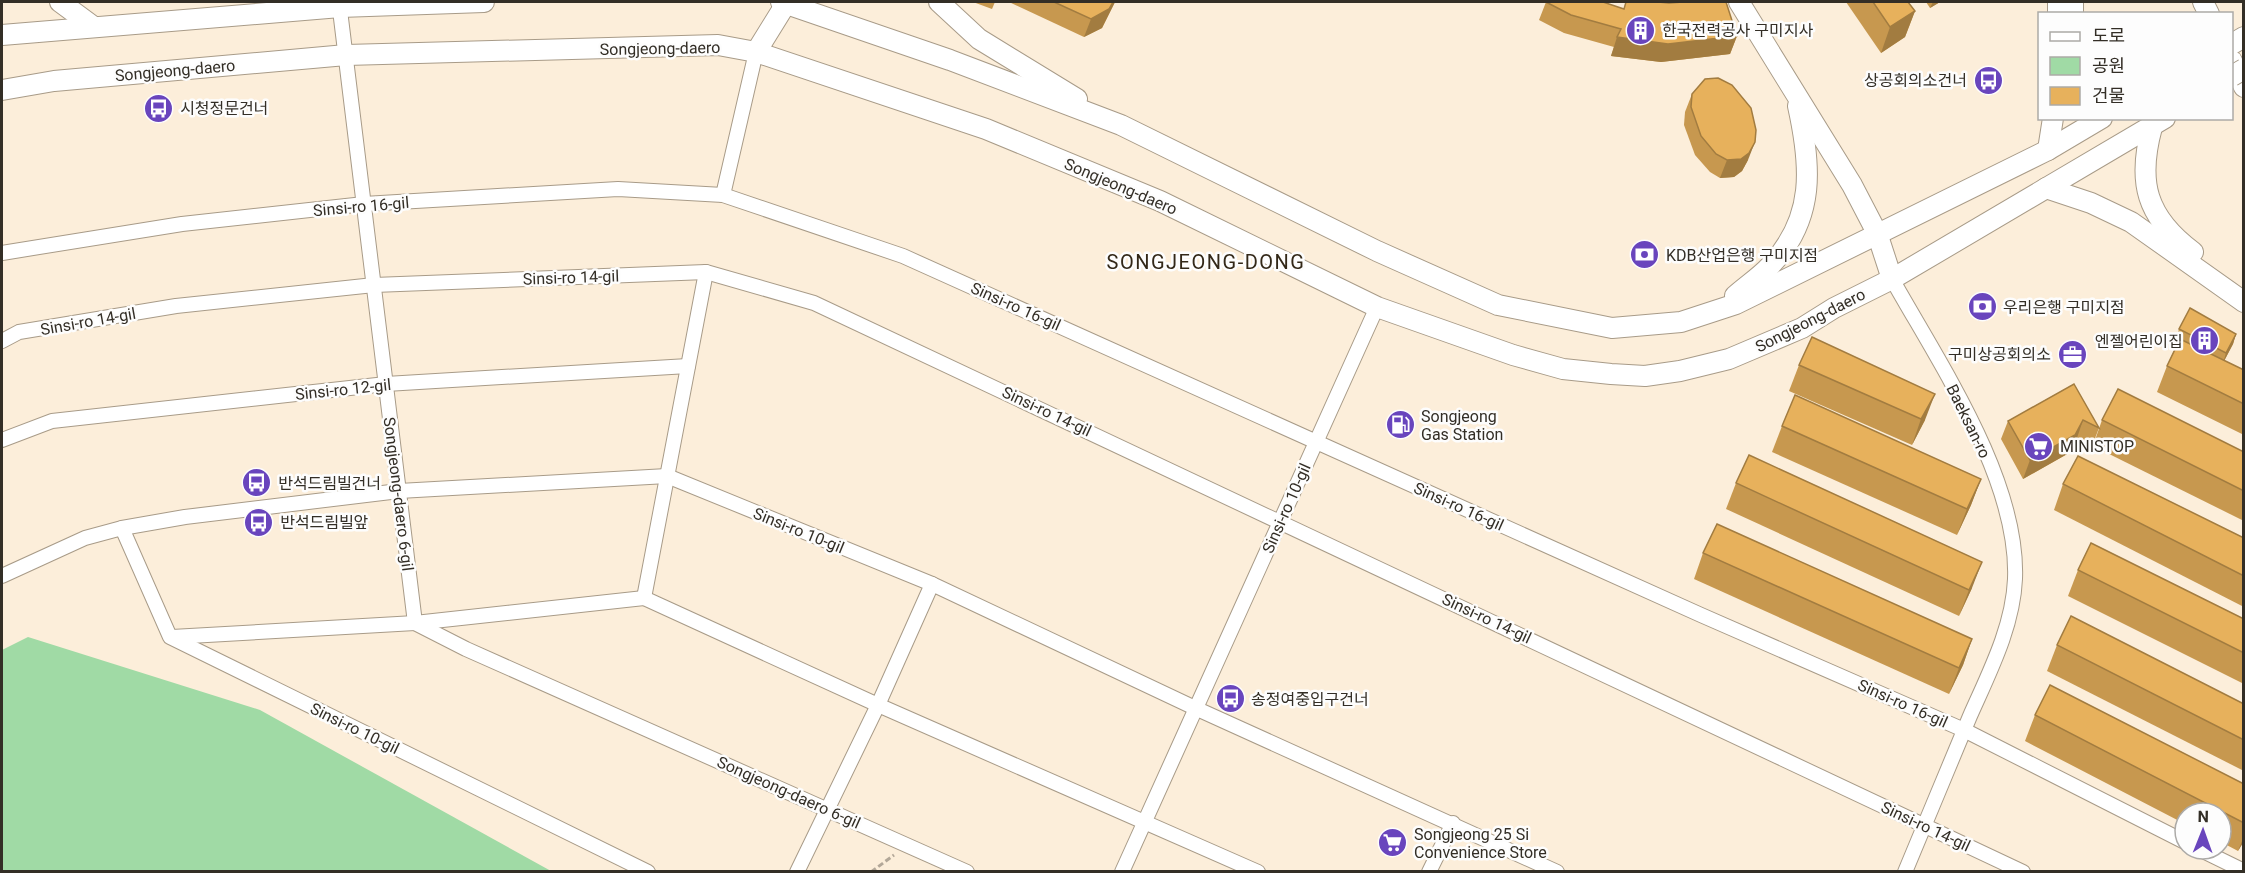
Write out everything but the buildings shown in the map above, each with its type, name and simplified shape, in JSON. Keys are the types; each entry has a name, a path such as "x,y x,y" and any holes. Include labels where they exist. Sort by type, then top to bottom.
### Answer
{"street":[{"path":"60,2 94,27"},
{"path":"2,35 339,4 484,2"},
{"path":"781,2 787,2 1121,125"},
{"path":"723,195 756,52 787,2"},
{"path":"939,2 979,39 1121,125 1377,251 1498,305 1612,328 1682,322 1736,304 2048,150 2099,120"},
{"name":"Baeksan-ro","path":"1739,2 1852,184 1877,233 1892,279 1977,431 2001,494 2012,536 2015,578 2009,618 1905,872"},
{"name":"Songjeong-daero 6-gil","path":"339,4 415,623 466,649 967,872"},
{"name":"Songjeong-daero","path":"2,90 54,81 345,55 718,45 756,52 986,129 1160,201 1377,307 1514,355 1563,369 1645,376 1680,371 1729,359 1802,327 1892,279 2159,123"},
{"path":"2233,63 2244,87"},
{"path":"1719,309 1771,265 1792,236 1801,215 1808,189 1807,148 1795,89"},
{"path":"2048,150 2053,120"},
{"path":"2159,123 2144,156 2145,187 2150,203 2176,239 2244,289"},
{"path":"2046,188 2091,203 2132,222 2244,302"},
{"name":"Sinsi-ro 16-gil","path":"2,253 182,224 364,204 618,189 723,195 903,256 1964,730 2173,836"},
{"path":"644,598 706,272"},
{"name":"Sinsi-ro 14-gil","path":"2,341 19,332 176,306 374,285 706,272 813,303 1280,520 2023,872"},
{"name":"Sinsi-ro 10-gil","path":"1122,872 1377,307"},
{"name":"Sinsi-ro 12-gil","path":"2,440 52,421 386,384 688,366"},
{"name":"Sinsi-ro 10-gil","path":"2,576 85,538 122,528 185,517 399,491 667,476 932,584 1195,708 1557,872"},
{"path":"122,528 170,638 415,623 644,598 878,705 1257,872"},
{"path":"797,872 829,810 932,584"},
{"name":"Sinsi-ro 10-gil","path":"170,638 648,872"},
{"path":"1429,872 1453,823"},
{"path":"2222,861 2244,872"}],"path":[{"path":"871,872 897,853 910,847"}],"green space":[{"path":"28,637 260,710 551,871 2,871 2,650"}],"place":[{"name":"한국전력공사 구미지사","path":"1641,30"},
{"name":"상공회의소건너","path":"1988,80"},
{"name":"시청정문건너","path":"159,108"},
{"name":"KDB산업은행 구미지점","path":"1645,255"},
{"name":"우리은행 구미지점","path":"1982,307"},
{"name":"엔젤어린이집","path":"2204,341"},
{"name":"구미상공회의소","path":"2072,354"},
{"name":"Songjeong Gas Station","path":"1400,425"},
{"name":"MINISTOP","path":"2039,446"},
{"name":"반석드림빌건너","path":"257,483"},
{"name":"반석드림빌앞","path":"259,522"},
{"name":"송정여중입구건너","path":"1230,699"},
{"name":"Songjeong 25 Si Convenience Store","path":"1393,843"}],"district":[{"name":"SONGJEONG-DONG","path":"1206,262"}]}
